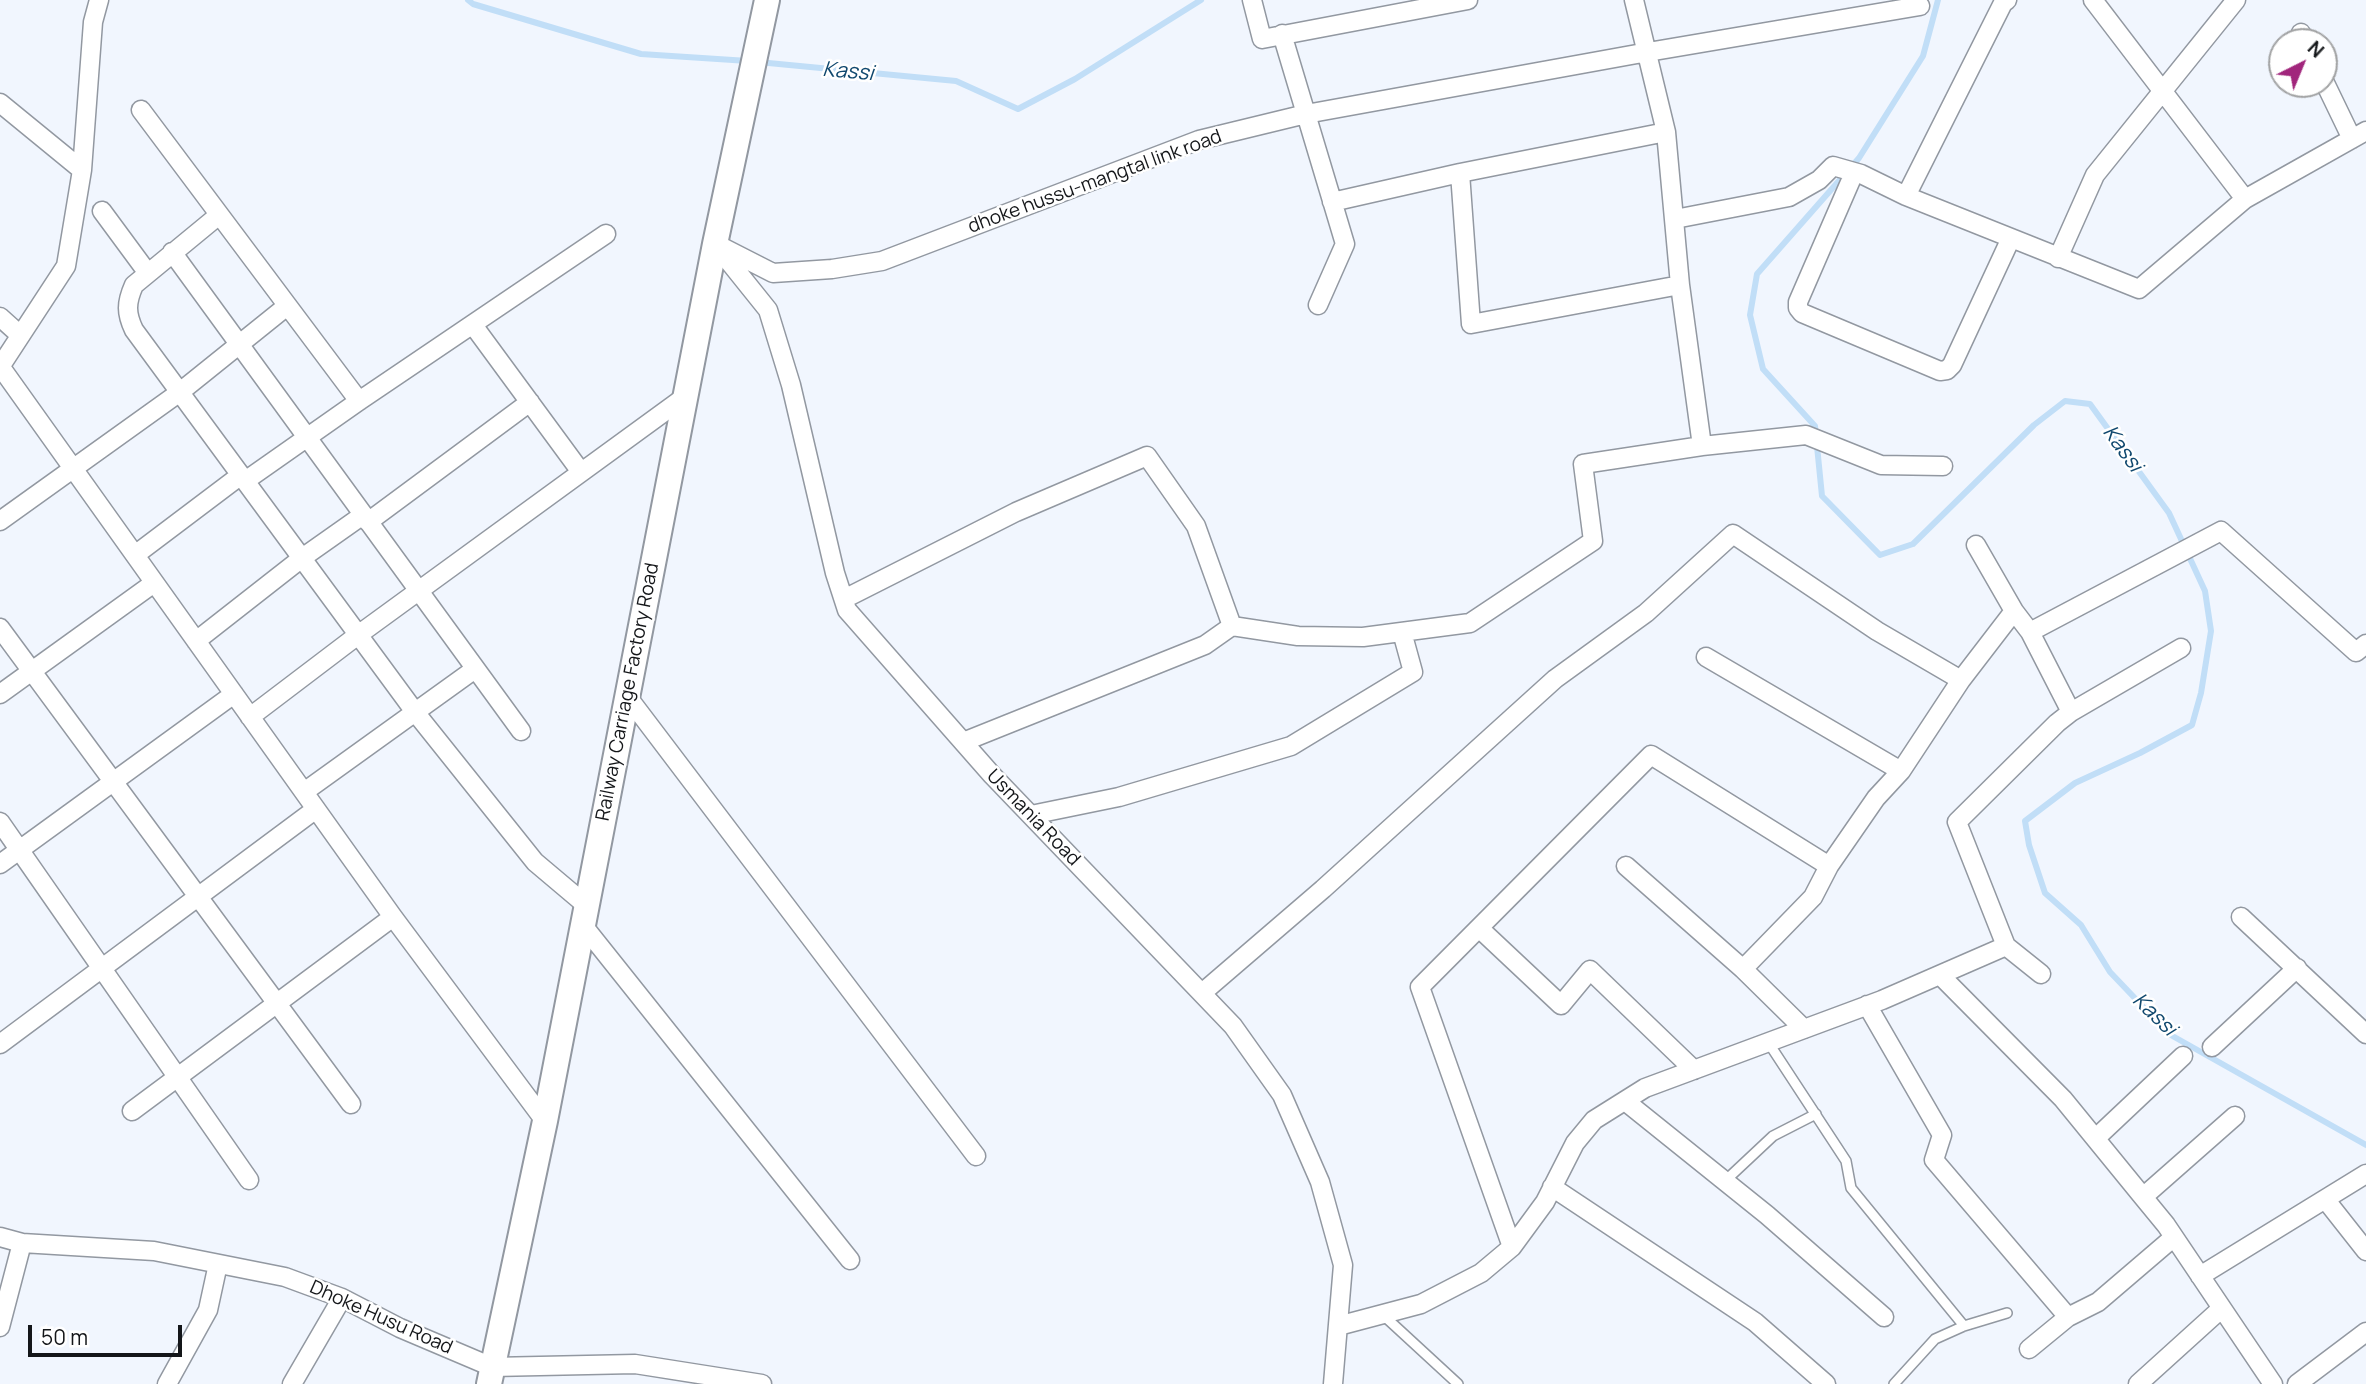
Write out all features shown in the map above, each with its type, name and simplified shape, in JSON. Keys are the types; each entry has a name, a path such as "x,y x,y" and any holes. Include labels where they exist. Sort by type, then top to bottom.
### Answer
{"main road":[{"name":"Railway Carriage Factory Road","path":"491,1375 545,1121 715,244 766,5"}],"street":[{"path":"99,0 93,22 82,170 66,266 0,367 393,917 545,1121"},
{"path":"1252,0 1262,40 1424,4 1468,0"},
{"path":"1634,0 1666,132 1679,285 1702,446"},
{"path":"1906,196 2003,3 2007,0"},
{"path":"2093,0 2245,199"},
{"path":"2059,258 2095,175 2235,0"},
{"name":"dhoke hussu-mangtal link road","path":"715,244 774,273 832,269 882,261 1199,140 1306,114 1920,6"},
{"path":"1282,34 1345,244 1318,305"},
{"path":"1675,219 1789,197 1819,180 1845,170 1861,174 1906,196 2139,289 2245,199 2359,135 2335,98"},
{"path":"0,103 82,170"},
{"path":"141,110 359,401"},
{"path":"1332,202 1460,173 1666,132"},
{"path":"1845,170 1798,308 1802,313 1940,371 1947,370 1952,365 2011,238"},
{"path":"1460,173 1471,324 1679,285"},
{"path":"102,211 147,272"},
{"path":"219,215 134,285 127,300 127,315 134,330 415,712 535,862 584,914 850,1260"},
{"path":"135,555 243,478 307,438 606,234"},
{"name":"Usmania Road","path":"715,244 768,310 791,385 835,573 847,610 1031,816 1233,1026 1282,1095 1320,1182 1343,1265 1333,1384"},
{"path":"172,253 521,731"},
{"path":"0,521 180,392 287,306"},
{"path":"0,317 20,335"},
{"path":"473,325 581,472"},
{"path":"250,717 686,396"},
{"path":"196,641 302,558 365,518 530,402"},
{"path":"963,742 1205,645 1232,626 1298,636 1363,637 1470,623 1593,541 1583,464 1702,446 1806,435 1881,465 1943,466"},
{"path":"844,599 1016,512 1147,456 1196,526 1232,626"},
{"path":"2030,632 2221,531 2356,652 2366,644"},
{"path":"1202,993 1555,679 1646,613 1733,534 1877,631 1961,680"},
{"path":"1976,545 2014,611 2030,632 2071,712"},
{"path":"0,694 154,583"},
{"path":"1743,969 1813,897 1829,866 1876,798 1901,771 1961,680 2014,611"},
{"path":"0,628 351,1104"},
{"path":"1031,816 1119,797 1291,746 1413,672 1402,632"},
{"path":"2041,974 2006,947 1957,822 2071,712 2181,648"},
{"path":"1706,657 1901,771"},
{"path":"304,792 475,669"},
{"path":"0,864 234,694"},
{"path":"627,696 976,1156"},
{"path":"1512,1247 1420,987 1651,755 1829,866"},
{"path":"0,1044 316,809"},
{"path":"0,822 249,1180"},
{"path":"1626,866 1743,969 1804,1029"},
{"path":"132,1111 393,917"},
{"path":"2241,917 2366,1034"},
{"path":"1479,928 1561,1005 1590,970 1694,1070"},
{"path":"1338,1326 1421,1304 1481,1273 1512,1247 1552,1187 1575,1143 1594,1120 1644,1088 1867,1005 2006,947"},
{"path":"2212,1047 2297,968"},
{"path":"1941,976 2063,1098 2096,1138 2174,1237 2273,1384"},
{"path":"1867,1005 1942,1135 1934,1160 2068,1317"},
{"path":"2096,1138 2183,1056"},
{"path":"1625,1101 1767,1214 1884,1317"},
{"path":"2143,1197 2235,1115"},
{"path":"2200,1276 2366,1174"},
{"path":"1552,1187 1755,1322 1826,1384"},
{"path":"2326,1199 2359,1228 2366,1251"},
{"name":"Dhoke Husu Road","path":"0,1237 22,1243 154,1251 285,1277 342,1298 491,1375 635,1364 762,1384"},
{"path":"2029,1349 2068,1317 2098,1302 2174,1237"},
{"path":"0,1327 22,1243"},
{"path":"167,1384 208,1310 218,1264"},
{"path":"292,1384 342,1298"},
{"path":"2138,1384 2222,1308"},
{"path":"2297,1384 2366,1332"}],"lane":[{"path":"1768,1042 1846,1161 1851,1188 1964,1326"},
{"path":"1725,1181 1773,1136 1816,1114"},
{"path":"1894,1384 1935,1339 1964,1326 2007,1313"},
{"path":"1382,1314 1458,1384"}],"waterway":[{"name":"Kassi","path":"468,0 473,4 641,54 748,61"},
{"name":"Kassi","path":"758,62 956,81 1018,109 1075,79 1201,0"},
{"name":"Kassi","path":"1938,0 1923,56 1859,158 1757,274 1750,315 1763,369 1815,426 1822,496 1880,555 1913,544 2034,425 2065,401 2090,404 2169,513 2205,591 2211,631 2201,693 2192,725 2075,783 2025,821 2029,845 2045,893 2081,925 2110,972 2169,1034 2366,1145"}]}
